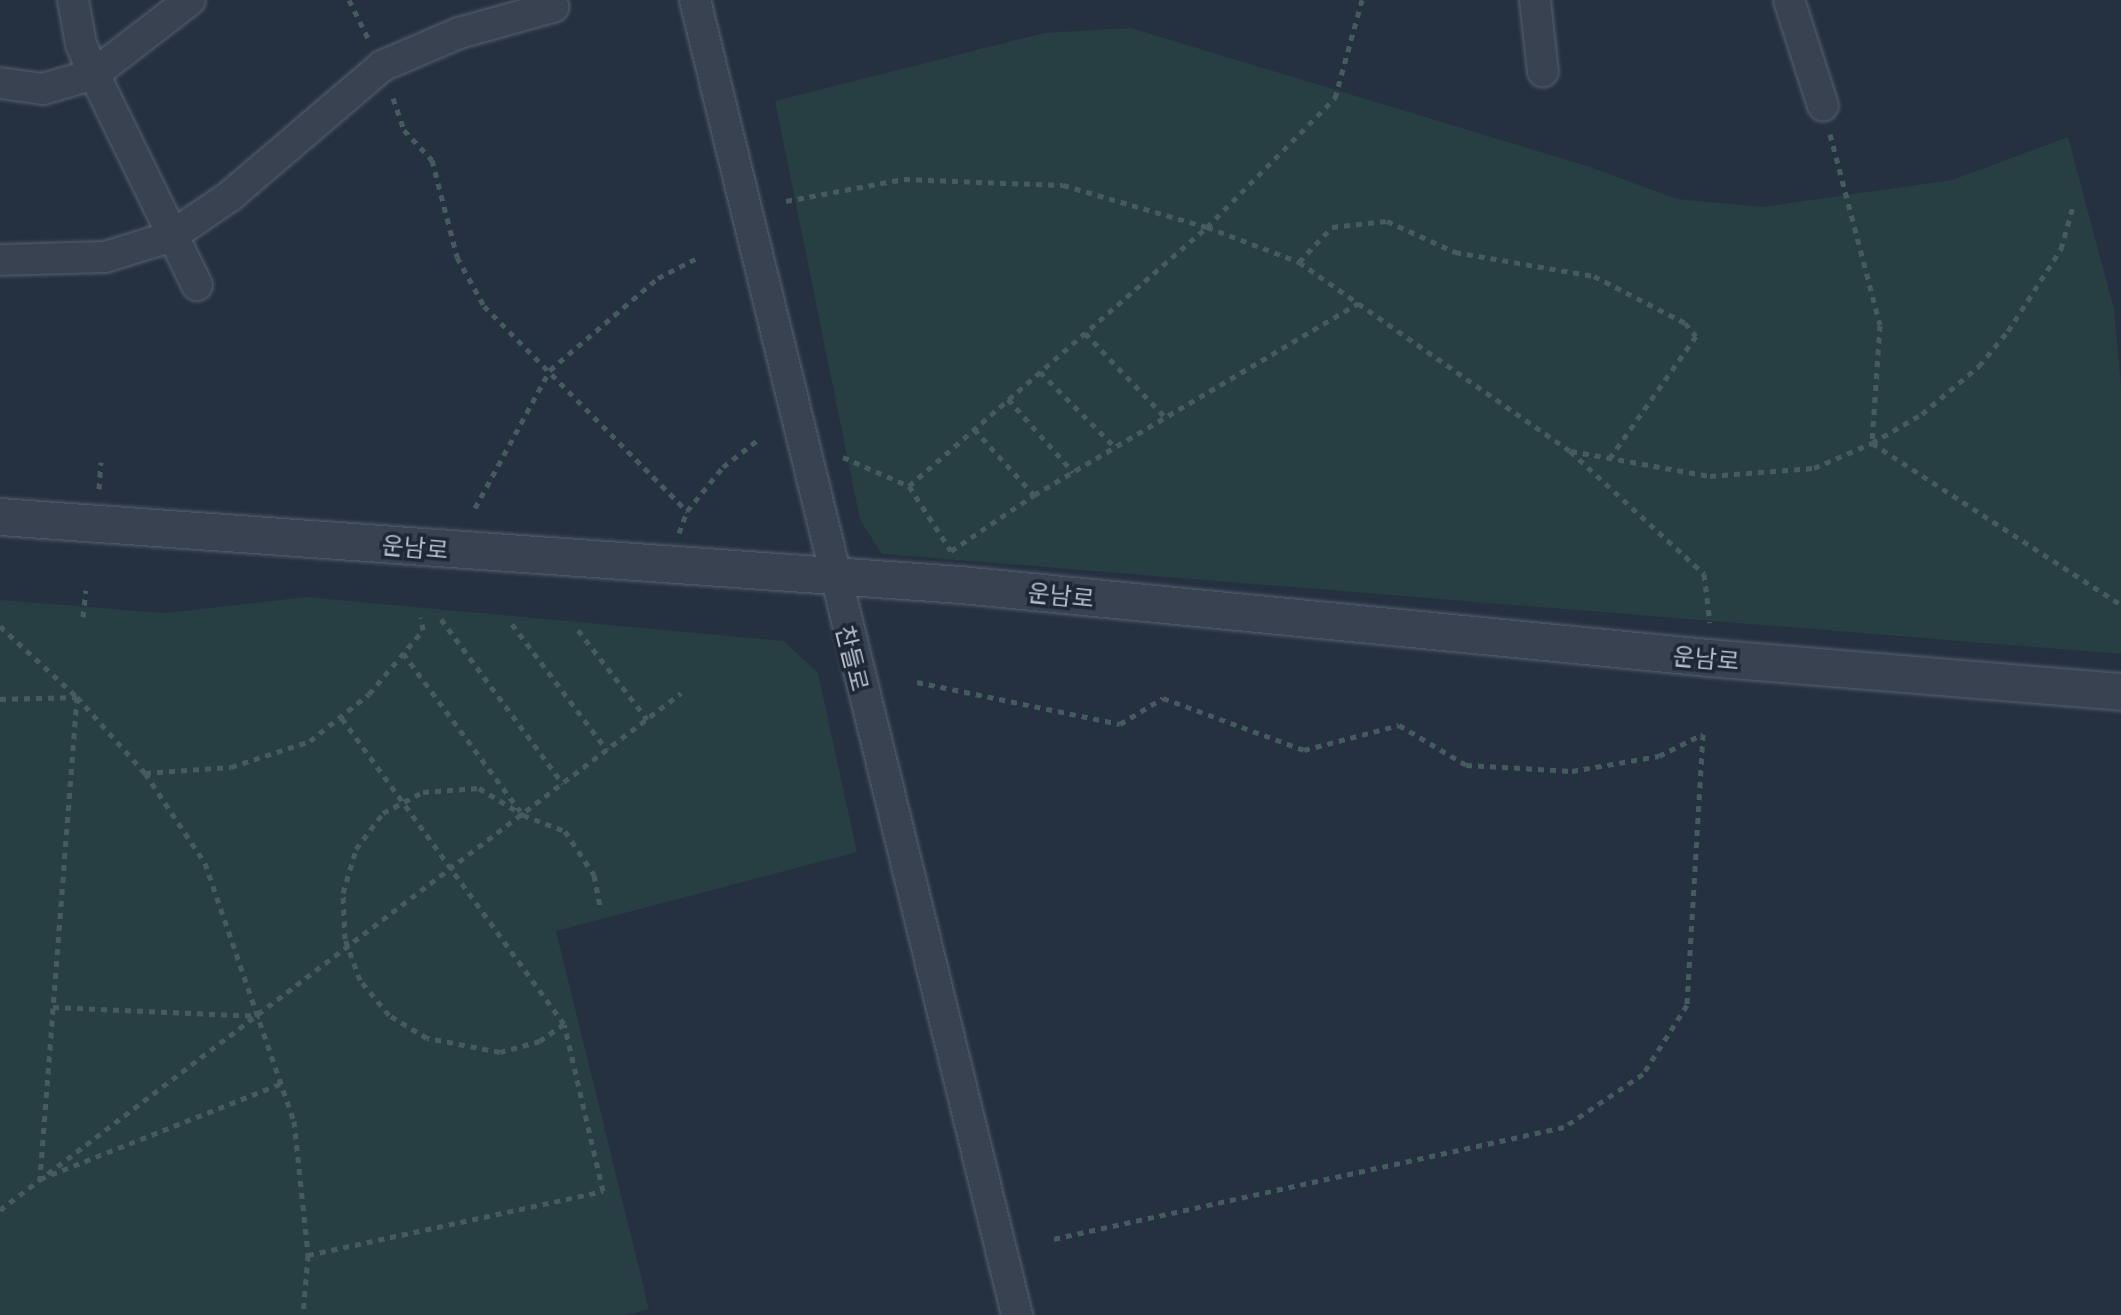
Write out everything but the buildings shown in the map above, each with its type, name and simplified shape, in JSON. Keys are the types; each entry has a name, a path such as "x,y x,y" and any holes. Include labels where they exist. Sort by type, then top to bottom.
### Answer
{"street":[{"path":"73,0 81,44 94,74 170,237 197,285"},
{"path":"0,83 43,89 94,74 190,0"},
{"name":"찬들로","path":"695,0 833,576 1017,1315"},
{"path":"1535,0 1543,72"},
{"path":"1789,0 1823,106"},
{"path":"0,260 105,257 170,237 230,196 382,66 459,33 553,7"},
{"name":"운남로","path":"0,517 833,576 2121,692"}],"path":[{"path":"349,0 382,66 404,130 432,160 457,257 484,306 687,511"},
{"path":"909,486 1207,227 1335,98 1362,0"},
{"path":"1823,106 1880,325 1872,443"},
{"path":"786,201 904,179 1063,185 1207,227 1299,262 1570,451 1704,574 1710,623"},
{"path":"1570,451 1710,476 1814,468 1872,443 1922,414 1998,343 2061,249 2073,206"},
{"path":"1299,262 1332,227 1387,221 1455,252 1594,276 1685,323 1696,336 1610,458"},
{"path":"475,508 550,370 658,278 701,256"},
{"path":"843,457 909,486 951,551 1034,495 1359,303"},
{"path":"1085,333 1165,417"},
{"path":"1040,372 1115,447"},
{"path":"1008,399 1073,472"},
{"path":"974,429 1034,495"},
{"path":"677,537 687,511 723,467 759,439"},
{"path":"1872,443 2121,605"},
{"path":"99,489 101,462"},
{"path":"83,617 86,590"},
{"path":"145,773 231,767 310,741 369,694 423,630 421,617"},
{"path":"441,619 563,784"},
{"path":"512,624 607,750"},
{"path":"0,626 77,697 145,773 205,863 261,1016 294,1121 308,1255 303,1315"},
{"path":"578,630 647,719"},
{"path":"403,653 523,815"},
{"path":"917,682 1120,724 1163,698 1304,750 1399,725 1466,765 1572,771 1659,756 1703,734 1687,1005 1643,1074 1564,1127 1053,1239"},
{"path":"0,1210 261,1016 681,693"},
{"path":"0,699 77,697"},
{"path":"40,1179 77,697"},
{"path":"308,1255 603,1191 564,1024 454,868 341,717"},
{"path":"564,1024 540,1041 500,1052 471,1048 414,1031 389,1015 360,980 345,939 343,893 356,849 383,813 423,792 479,788 523,815 565,831 594,875 600,906"},
{"path":"53,1007 261,1016"},
{"path":"40,1179 282,1083"}],"green space":[{"path":"1131,28 1590,167 1677,199 1763,207 1952,180 2068,137 2114,309 2121,387 2121,654 882,554 860,520 775,101 1044,33"},
{"path":"306,597 784,641 818,673 857,852 556,931 649,1309 625,1315 0,1315 0,600 165,613"}]}
